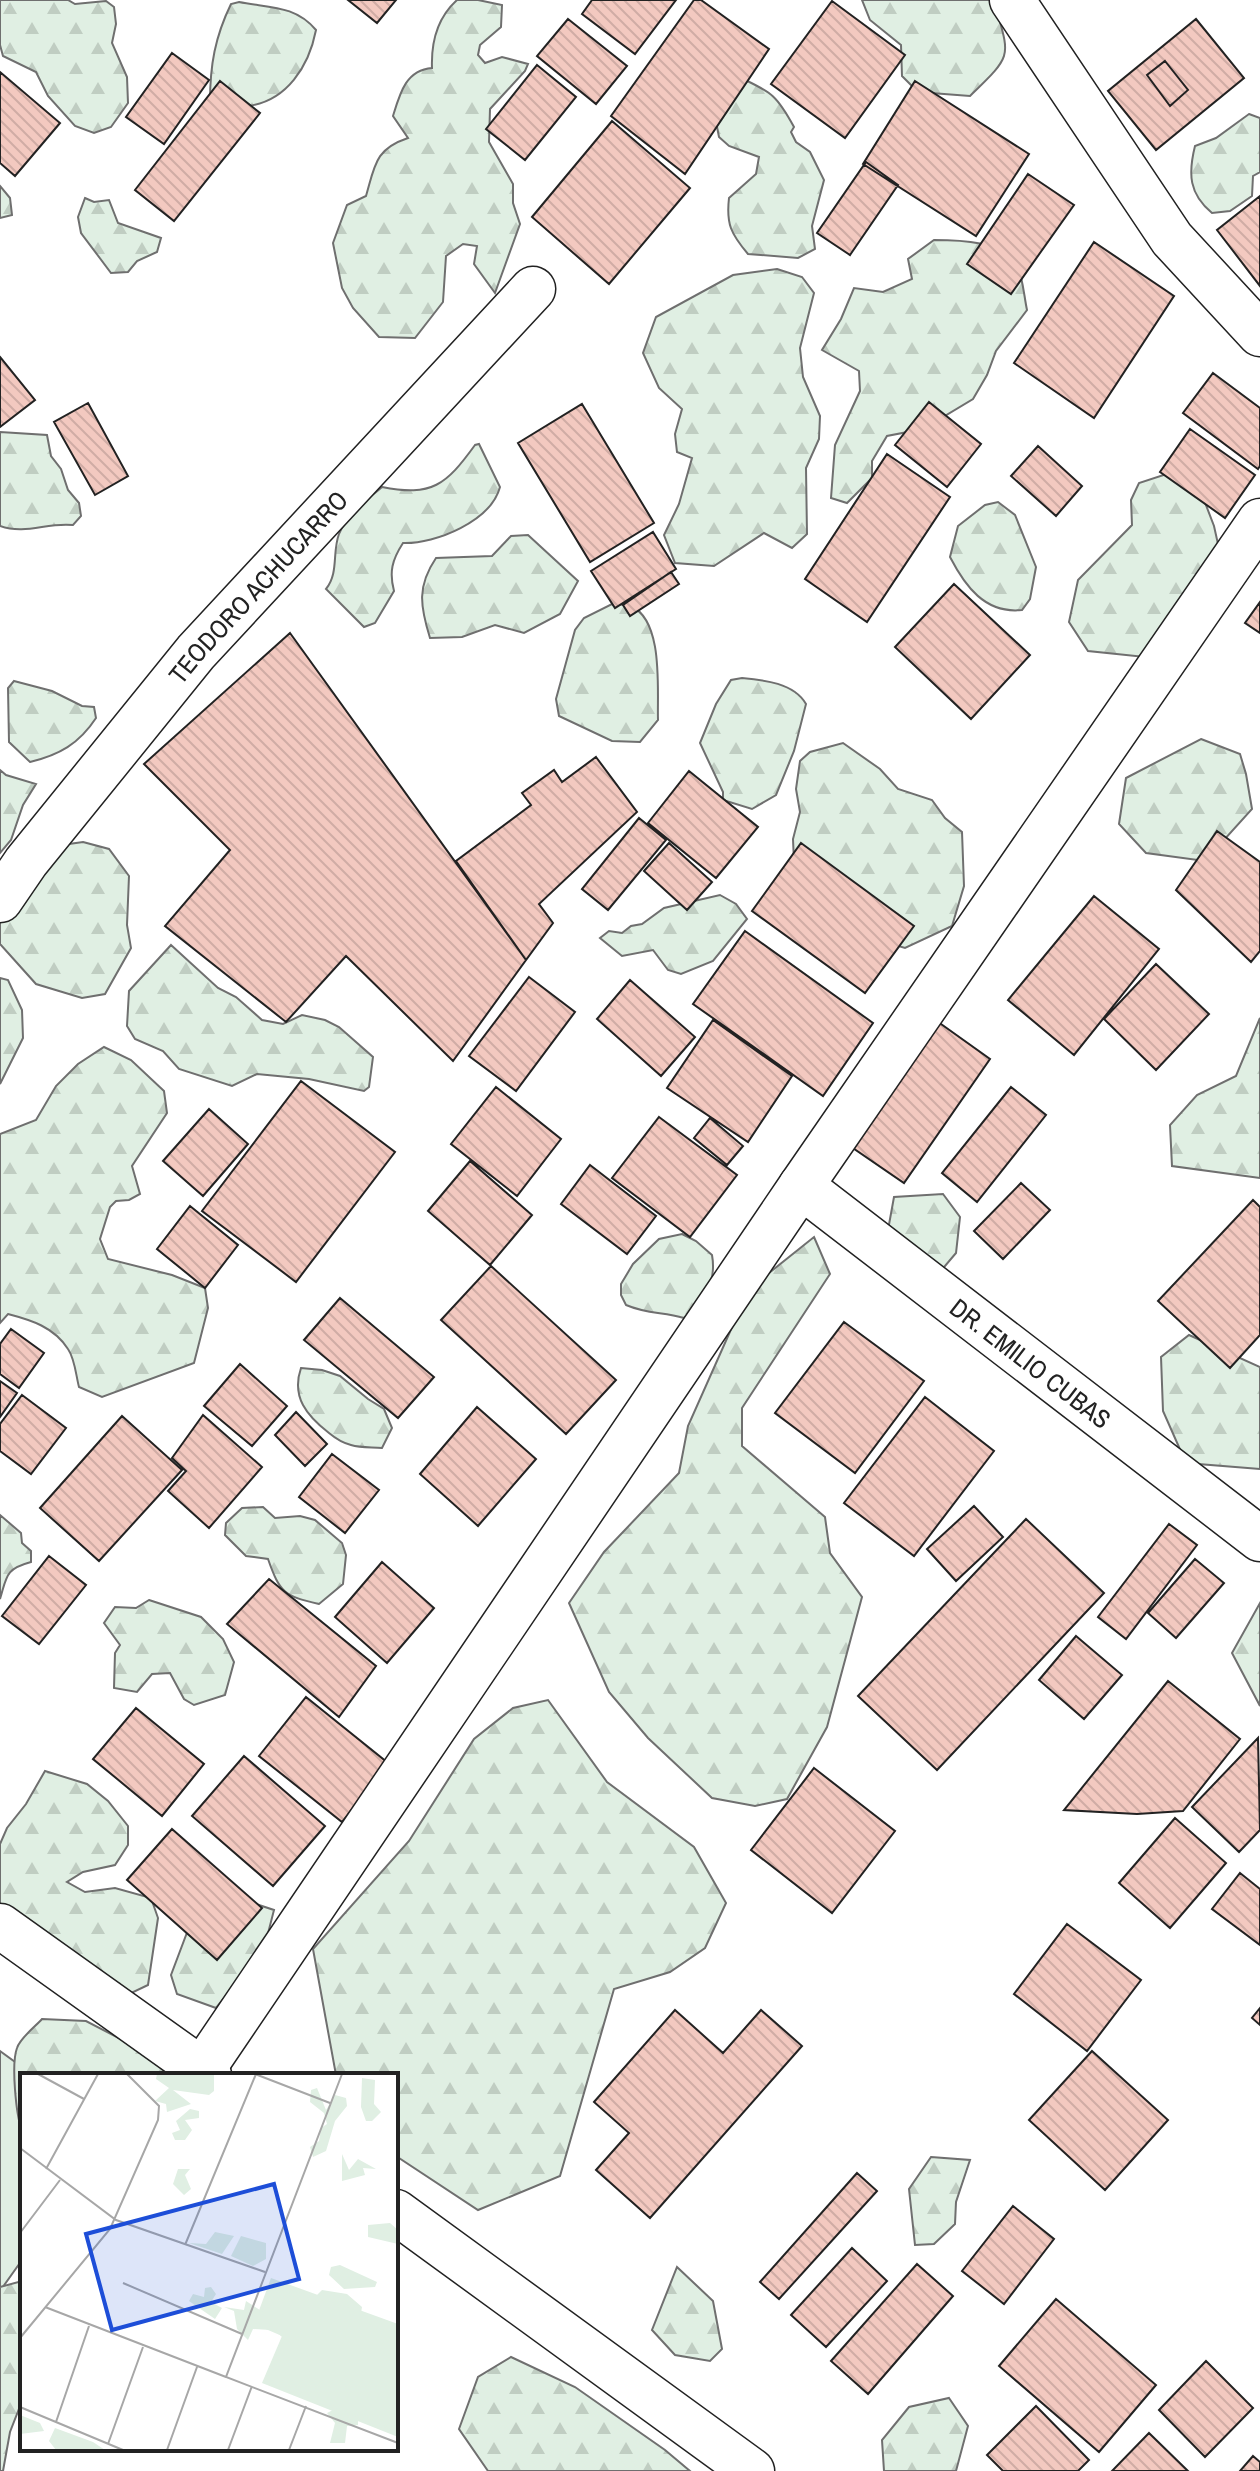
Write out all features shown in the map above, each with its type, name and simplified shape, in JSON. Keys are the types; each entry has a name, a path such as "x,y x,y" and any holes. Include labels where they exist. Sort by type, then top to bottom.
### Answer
{"street":[{"path":"1012,0 1172,239 1260,334"},
{"name":"TEODORO ACHUCARRO","path":"0,900 26,862 196,652 533,289"},
{"path":"0,1926 205,2072 801,1186 1260,521"},
{"name":"DR. EMILIO CUBAS","path":"801,1186 1260,1539"},
{"path":"398,2213 752,2471"}],"green space":[{"path":"0,0 68,0 75,4 106,1 114,7 116,24 112,43 127,77 128,103 111,127 94,133 75,126 48,96 36,72 3,56 0,45"},
{"path":"457,0 502,5 501,27 480,45 478,55 485,63 502,57 528,64 490,109 489,142 513,184 513,203 520,224 495,293 474,264 477,246 463,244 446,256 443,302 415,338 379,337 353,308 342,288 333,243 347,205 366,196 383,153 408,138 393,116 398,99 410,78 432,68 437,31 445,14"},
{"path":"862,0 994,0 1005,45 1001,62 970,96 918,92 902,76 901,45 870,20"},
{"path":"239,2 290,12 316,30 308,56 294,80 274,97 248,106 210,102 217,40 231,4"},
{"path":"733,74 763,89 775,99 794,127 791,132 796,142 810,152 824,180 812,226 815,249 798,258 748,254 731,228 729,198 756,174 759,157 729,146 719,137 714,112"},
{"path":"1249,114 1260,118 1260,172 1253,176 1252,196 1230,211 1212,213 1204,206 1192,183 1195,146 1216,138"},
{"path":"0,186 10,198 12,215 0,218"},
{"path":"85,198 94,202 109,200 118,223 161,238 157,252 137,261 128,272 111,273 81,233 78,217"},
{"path":"934,240 980,244 1011,257 1019,270 1027,310 996,351 973,399 923,429 887,436 872,461 872,478 847,503 831,498 835,445 860,391 859,371 822,350 841,319 854,288 883,292 912,279 908,259"},
{"path":"777,269 802,277 814,293 800,348 803,377 820,416 819,439 806,468 807,534 792,548 764,533 714,566 675,563 664,535 679,504 692,458 677,452 675,434 682,409 659,388 643,353 656,317 733,275"},
{"path":"0,432 47,435 51,456 61,469 68,490 79,503 81,516 73,525 28,529 0,526"},
{"path":"479,444 500,487 495,499 474,520 446,535 403,543 392,566 394,591 375,623 364,627 326,589 333,576 339,534 347,520 382,487 414,490 436,485 446,479"},
{"path":"1191,466 1214,526 1222,562 1145,657 1088,651 1069,622 1078,580 1132,525 1131,500 1139,483"},
{"path":"998,502 1015,515 1036,567 1030,599 1022,610 1009,610 987,603 970,588 950,557 958,526 985,505"},
{"path":"528,535 578,581 560,614 524,633 495,625 462,637 430,638 422,596 426,578 436,558 492,556 511,536"},
{"path":"612,604 631,606 642,614 654,641 658,720 640,742 612,741 559,716 556,699 575,630 584,618"},
{"path":"742,678 786,687 806,704 794,751 776,795 752,809 723,800 723,792 700,743 716,704 731,680"},
{"path":"14,681 52,691 82,706 94,707 96,718 83,735 68,747 30,762 9,742 8,688"},
{"path":"1201,739 1240,754 1252,809 1205,861 1146,853 1119,824 1126,778"},
{"path":"843,743 880,769 898,789 932,800 945,818 962,832 964,886 952,926 905,948 882,941 794,862 793,839 800,812 796,789 800,761 810,752"},
{"path":"0,770 6,775 36,784 23,805 11,840 0,853"},
{"path":"83,842 109,849 129,876 127,925 131,948 105,994 82,998 36,984 0,944 0,904 62,845"},
{"path":"720,895 736,904 747,919 713,961 681,974 668,970 653,950 622,956 600,938 609,931 622,933 631,926 642,924 664,908"},
{"path":"171,945 218,988 236,997 262,1020 283,1024 302,1015 339,1027 373,1057 369,1087 364,1091 309,1079 257,1074 232,1086 179,1069 163,1051 135,1039 127,1026 129,991"},
{"path":"0,978 8,980 22,1010 23,1038 0,1084"},
{"path":"1260,1018 1260,1178 1172,1166 1170,1125 1197,1095 1236,1076"},
{"path":"104,1047 131,1060 164,1091 167,1113 132,1166 140,1194 129,1200 116,1201 110,1207 100,1239 108,1259 172,1275 205,1288 208,1308 194,1363 102,1397 79,1387 70,1353 56,1335 33,1322 8,1314 0,1323 0,1134 36,1120 56,1086 78,1064"},
{"path":"943,1194 960,1217 956,1253 934,1279 882,1263 894,1197"},
{"path":"682,1234 712,1255 711,1282 698,1304 684,1318 626,1305 621,1295 621,1284 633,1264 659,1239"},
{"path":"814,1237 830,1274 742,1408 742,1446 825,1517 830,1553 862,1597 827,1727 787,1799 755,1806 712,1798 648,1738 609,1692 569,1603 604,1552 679,1473 688,1426 749,1289"},
{"path":"1189,1335 1260,1367 1260,1469 1186,1463 1163,1411 1161,1357"},
{"path":"301,1368 340,1376 384,1409 392,1428 382,1448 345,1443 314,1420 300,1397 298,1378"},
{"path":"263,1507 275,1518 300,1516 315,1520 342,1543 346,1555 343,1584 319,1604 285,1591 268,1559 246,1556 225,1535 226,1523 242,1508"},
{"path":"0,1515 21,1533 22,1543 31,1551 31,1562 8,1574 0,1599"},
{"path":"149,1600 201,1617 223,1639 234,1662 225,1695 194,1705 184,1699 170,1673 152,1674 137,1692 114,1688 115,1653 120,1645 104,1623 115,1607 136,1608"},
{"path":"1260,1603 1260,1706 1232,1653"},
{"path":"548,1700 607,1782 694,1847 726,1903 705,1948 670,1972 614,1989 560,2176 478,2210 398,2157 398,2073 336,2073 313,1949 409,1841 474,1739 513,1708"},
{"path":"45,1771 87,1784 108,1801 128,1826 128,1845 115,1865 83,1872 67,1882 85,1892 115,1888 151,1898 158,1918 148,1985 123,1997 0,1942 0,1844 7,1828 26,1804"},
{"path":"241,1899 274,1910 264,1949 216,2008 177,1994 171,1975 191,1922"},
{"path":"42,2019 86,2021 157,2058 213,2073 20,2073 20,2122 14,2065 21,2040"},
{"path":"0,2051 30,2073 20,2073 20,2263 0,2291"},
{"path":"931,2157 970,2160 956,2202 955,2224 934,2244 915,2245 909,2189"},
{"path":"677,2267 713,2301 722,2349 710,2361 675,2355 652,2330"},
{"path":"20,2282 20,2406 10,2432 3,2471 0,2471 0,2287"},
{"path":"511,2357 575,2387 690,2471 488,2471 459,2429 478,2377"},
{"path":"949,2398 968,2426 956,2471 884,2471 882,2440 909,2407"}],"building":[{"path":"348,0 396,0 377,23"},
{"path":"592,0 676,0 635,54 582,14"},
{"path":"694,0 701,0 769,49 685,174 611,116"},
{"path":"832,1 905,55 845,138 771,84"},
{"path":"568,19 627,66 596,104 537,56"},
{"path":"1196,19 1244,78 1156,150 1108,91"},
{"path":"172,53 209,80 164,144 126,117"},
{"path":"1165,61 1188,90 1170,106 1147,75"},
{"path":"537,65 576,97 525,160 486,129"},
{"path":"0,72 60,123 15,176 0,163"},
{"path":"220,81 260,113 174,221 135,190"},
{"path":"915,81 1029,154 976,236 863,164"},
{"path":"612,121 690,188 609,284 532,217"},
{"path":"866,162 898,185 850,255 817,233"},
{"path":"1028,174 1074,205 1011,294 967,264"},
{"path":"1260,196 1260,286 1217,230"},
{"path":"1094,242 1174,296 1094,418 1014,363"},
{"path":"0,357 35,400 0,427"},
{"path":"1213,373 1260,408 1258,469 1183,413"},
{"path":"929,402 981,444 947,487 895,445"},
{"path":"88,403 128,476 95,495 54,422"},
{"path":"582,404 654,523 590,562 518,443"},
{"path":"1190,429 1255,475 1225,518 1160,472"},
{"path":"1038,446 1082,486 1056,516 1011,476"},
{"path":"887,454 950,497 867,622 805,579"},
{"path":"653,532 676,569 615,608 591,571"},
{"path":"671,572 679,584 630,616 623,605"},
{"path":"954,584 1030,655 971,719 895,647"},
{"path":"1260,602 1260,633 1245,623"},
{"path":"290,633 526,960 453,1061 346,956 286,1022 165,926 230,850 144,764"},
{"path":"596,757 637,812 539,904 553,923 526,960 456,861 531,805 522,793 554,770 562,782"},
{"path":"689,771 758,827 716,878 648,823"},
{"path":"639,818 666,840 608,910 582,889"},
{"path":"1217,831 1260,862 1260,951 1251,962 1176,890"},
{"path":"669,843 712,882 687,910 644,871"},
{"path":"801,843 914,926 865,993 752,911"},
{"path":"1094,896 1159,949 1074,1055 1008,1000"},
{"path":"745,931 873,1023 823,1096 693,1004"},
{"path":"1156,964 1209,1014 1156,1070 1104,1019"},
{"path":"529,977 575,1012 516,1091 469,1056"},
{"path":"630,980 695,1037 661,1076 597,1019"},
{"path":"934,1019 990,1059 904,1183 847,1144"},
{"path":"713,1020 792,1076 748,1142 667,1088"},
{"path":"301,1081 395,1152 296,1282 202,1211"},
{"path":"496,1087 561,1139 517,1196 451,1144"},
{"path":"1011,1087 1046,1115 977,1202 942,1173"},
{"path":"209,1109 248,1144 203,1196 163,1161"},
{"path":"659,1117 737,1175 690,1237 612,1178"},
{"path":"710,1118 743,1146 727,1165 694,1138"},
{"path":"470,1161 532,1215 490,1265 428,1211"},
{"path":"590,1165 656,1216 627,1254 561,1204"},
{"path":"1021,1183 1050,1210 1003,1259 974,1231"},
{"path":"1253,1200 1260,1207 1260,1335 1230,1368 1158,1301"},
{"path":"190,1206 238,1245 205,1288 157,1249"},
{"path":"491,1266 616,1380 566,1434 441,1320"},
{"path":"340,1298 434,1377 398,1418 304,1340"},
{"path":"844,1322 924,1381 855,1473 775,1413"},
{"path":"11,1329 44,1353 19,1388 0,1374 0,1344"},
{"path":"240,1364 287,1406 252,1446 204,1406"},
{"path":"0,1381 17,1393 0,1417"},
{"path":"22,1395 66,1428 31,1474 0,1451 0,1424"},
{"path":"925,1397 994,1451 914,1556 844,1503"},
{"path":"477,1407 536,1459 478,1526 420,1474"},
{"path":"296,1412 327,1444 305,1466 275,1435"},
{"path":"203,1415 262,1467 209,1528 168,1491 186,1471 172,1458"},
{"path":"122,1416 182,1470 99,1561 40,1508"},
{"path":"332,1454 379,1490 345,1533 299,1497"},
{"path":"974,1506 1003,1537 956,1581 927,1549"},
{"path":"1026,1519 1104,1593 937,1770 858,1696"},
{"path":"1169,1524 1197,1545 1126,1639 1098,1617"},
{"path":"49,1556 86,1585 39,1644 2,1616"},
{"path":"1195,1559 1224,1583 1176,1638 1148,1613"},
{"path":"382,1562 434,1608 387,1663 335,1617"},
{"path":"269,1579 376,1666 339,1717 227,1624"},
{"path":"1076,1636 1122,1675 1084,1719 1039,1680"},
{"path":"1168,1681 1240,1739 1183,1811 1137,1814 1064,1810"},
{"path":"306,1697 388,1763 342,1822 259,1756"},
{"path":"136,1708 204,1764 162,1816 93,1759"},
{"path":"1258,1738 1260,1830 1239,1852 1192,1807"},
{"path":"244,1756 325,1826 273,1886 192,1816"},
{"path":"814,1768 895,1831 832,1913 751,1850"},
{"path":"1175,1818 1226,1863 1170,1928 1119,1883"},
{"path":"172,1829 262,1908 217,1960 127,1880"},
{"path":"1240,1873 1260,1889 1260,1945 1212,1909"},
{"path":"1067,1924 1141,1980 1087,2051 1014,1994"},
{"path":"1260,2008 1260,2025 1252,2018"},
{"path":"675,2010 723,2053 761,2010 802,2046 650,2218 596,2170 629,2133 594,2102"},
{"path":"1092,2051 1168,2120 1105,2190 1029,2120"},
{"path":"857,2173 877,2191 779,2299 760,2282"},
{"path":"1013,2206 1054,2239 1004,2304 962,2271"},
{"path":"852,2248 887,2281 826,2347 791,2315"},
{"path":"917,2264 953,2296 868,2394 831,2361"},
{"path":"1056,2299 1156,2385 1099,2452 999,2366"},
{"path":"1206,2361 1253,2408 1205,2457 1159,2410"},
{"path":"1036,2406 1089,2460 1078,2471 1003,2471 987,2455"},
{"path":"1149,2433 1188,2471 1112,2471"},
{"path":"1253,2456 1260,2462 1260,2471 1240,2471"}]}
